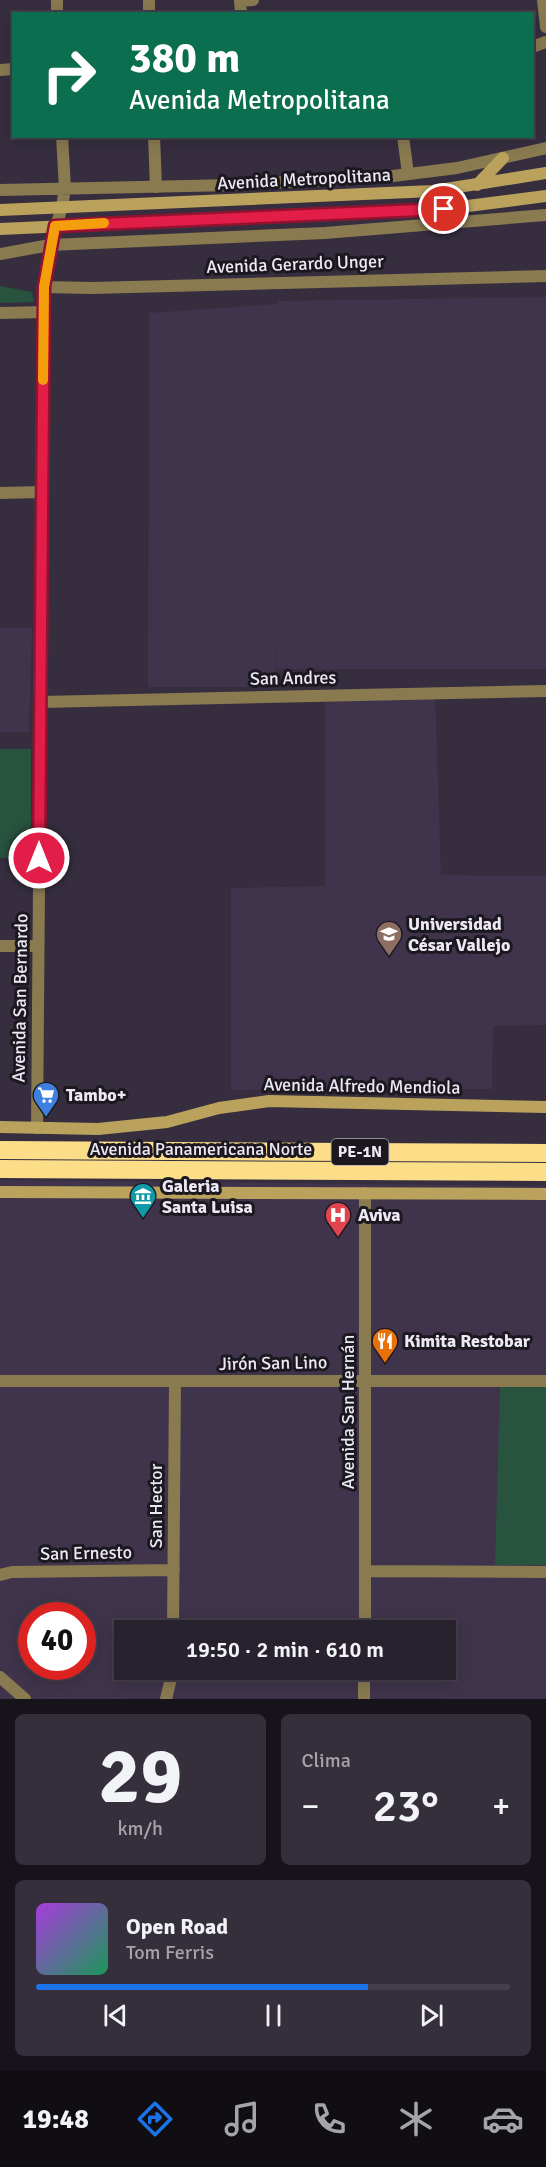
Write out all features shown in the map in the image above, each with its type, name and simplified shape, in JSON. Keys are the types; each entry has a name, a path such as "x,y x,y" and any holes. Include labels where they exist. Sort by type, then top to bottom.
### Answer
{"highway":[{"name":"Avenida Panamericana Norte","path":"0,1150 546,1153"},
{"name":"Avenida Panamericana Norte","path":"0,1169 546,1172"}],"main road":[{"path":"477,185 503,158"},
{"name":"Avenida Metropolitana","path":"62,207 433,190 546,173"},
{"name":"Avenida Metropolitana","path":"55,226 444,209 546,196"},
{"path":"0,210 62,207"},
{"path":"0,229 55,226"},
{"name":"Avenida Alfredo Mendiola","path":"0,1127 98,1129 167,1122 219,1108 269,1101 546,1107"},
{"path":"0,1192 546,1194"}],"street":[{"path":"240,0 253,0"},
{"path":"543,0 546,27"},
{"name":"Avenida San Bernardo","path":"37,1128 44,287 50,245 62,207 65,188 62,138"},
{"path":"154,138 156,187"},
{"path":"404,138 408,174"},
{"name":"Avenida Metropolitana","path":"65,188 245,185 408,174 457,168 546,148"},
{"path":"0,190 65,188"},
{"path":"0,254 50,245 325,233 546,215"},
{"name":"Avenida Gerardo Unger","path":"44,287 92,288 546,276"},
{"path":"0,313 44,312"},
{"path":"0,493 42,492"},
{"name":"San Andres","path":"41,702 546,691"},
{"path":"0,946 38,946"},
{"name":"Avenida San Hernán","path":"365,1193 365,1620"},
{"name":"Jirón San Lino","path":"0,1381 546,1381"},
{"name":"San Hector","path":"173,1620 175,1382"},
{"name":"San Ernesto","path":"0,1575 12,1572 174,1570"},
{"path":"366,1571 546,1572"},
{"path":"0,1677 25,1699"},
{"path":"166,1699 171,1680"},
{"path":"364,1680 364,1699"}],"shaded area":[{"path":"546,297 546,669 276,669 276,628 275,687 148,687 149,313 277,304 278,301"},
{"path":"0,628 32,628 29,732 0,732"},
{"name":"Universidad César Vallejo","path":"435,693 441,875 546,876 546,1025 493,1026 492,1089 231,1090 231,888 325,886 325,696"},
{"path":"0,1180 546,1186 546,1699 0,1699"}],"green space":[{"path":"0,286 32,292 34,302 0,303"},
{"path":"0,749 31,749 31,859 0,858"},
{"path":"500,1387 546,1387 546,1565 495,1565"}],"slow traffic":[{"path":"43,380 44,287 55,226 104,223"}],"place":[{"name":"Universidad César Vallejo","path":"389,957"},
{"name":"Tambo+","path":"46,1118"},
{"name":"Galeria Santa Luisa","path":"143,1219"},
{"name":"Aviva","path":"338,1238"},
{"name":"Kimita Restobar","path":"385,1364"}],"route":[{"path":"39,858 44,287 55,226 444,209"}]}
